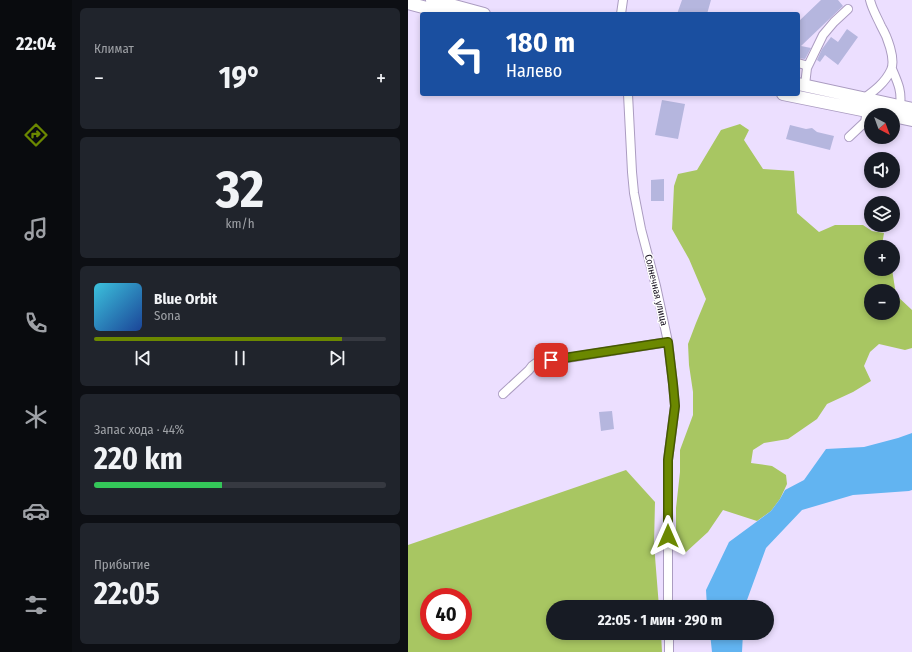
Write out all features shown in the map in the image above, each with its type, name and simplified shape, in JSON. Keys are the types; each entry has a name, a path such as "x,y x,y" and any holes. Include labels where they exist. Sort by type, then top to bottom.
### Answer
{"highway":[{"path":"432,0 465,5 480,12"},
{"path":"408,3 442,12"},
{"path":"802,84 902,110 912,120"},
{"path":"793,96 864,110"}],"street":[{"path":"621,12 623,0"},
{"path":"870,0 871,6 885,32 890,46 892,69 900,90 902,110"},
{"path":"802,84 807,68 823,35 848,9"},
{"path":"800,64 805,65 807,68"},
{"path":"863,99 882,84 892,69"},
{"name":"Солнечная улица","path":"628,96 634,194 668,342 675,406 668,460 668,600"},
{"path":"849,137 864,123"},
{"path":"503,394 536,363 668,342"},
{"path":"669,640 669,652"}],"green space":[{"path":"740,124 749,130 744,140 763,169 794,171 797,213 819,232 835,225 863,225 864,232 884,233 883,240 864,240 864,276 893,276 894,284 864,284 864,320 900,320 900,299 912,310 912,348 905,350 879,344 870,352 864,366 871,381 853,392 827,404 817,419 788,439 764,443 753,450 751,463 772,466 786,475 787,484 780,499 771,511 757,521 723,510 708,532 685,553 676,544 676,508 680,472 680,450 693,415 693,392 688,344 706,299 689,259 672,229 674,186 678,174 697,170 721,130"},
{"path":"626,470 655,502 654,544 658,600 546,600 546,640 661,640 662,652 408,652 408,545"}],"water":[{"path":"912,433 912,490 853,495 802,510 766,548 747,600 707,600 706,590 729,542 771,511 785,490 804,480 826,449 864,447"},
{"path":"711,640 743,640 742,652 712,652"}],"building":[{"path":"682,0 711,0 708,12 678,12"},
{"path":"821,0 838,0 843,6 801,46 811,48 805,59 800,58 800,20"},
{"path":"847,29 858,37 838,65 825,55 820,62 817,60 822,49 831,37 838,42"},
{"path":"662,100 685,104 678,139 655,135"},
{"path":"790,125 806,129 812,128 817,132 834,136 830,150 786,139"},
{"path":"664,179 664,201 651,201 651,180"},
{"path":"612,411 614,429 601,431 599,412"}],"route":[{"path":"551,360 668,342 675,406 668,460 668,536"}]}
